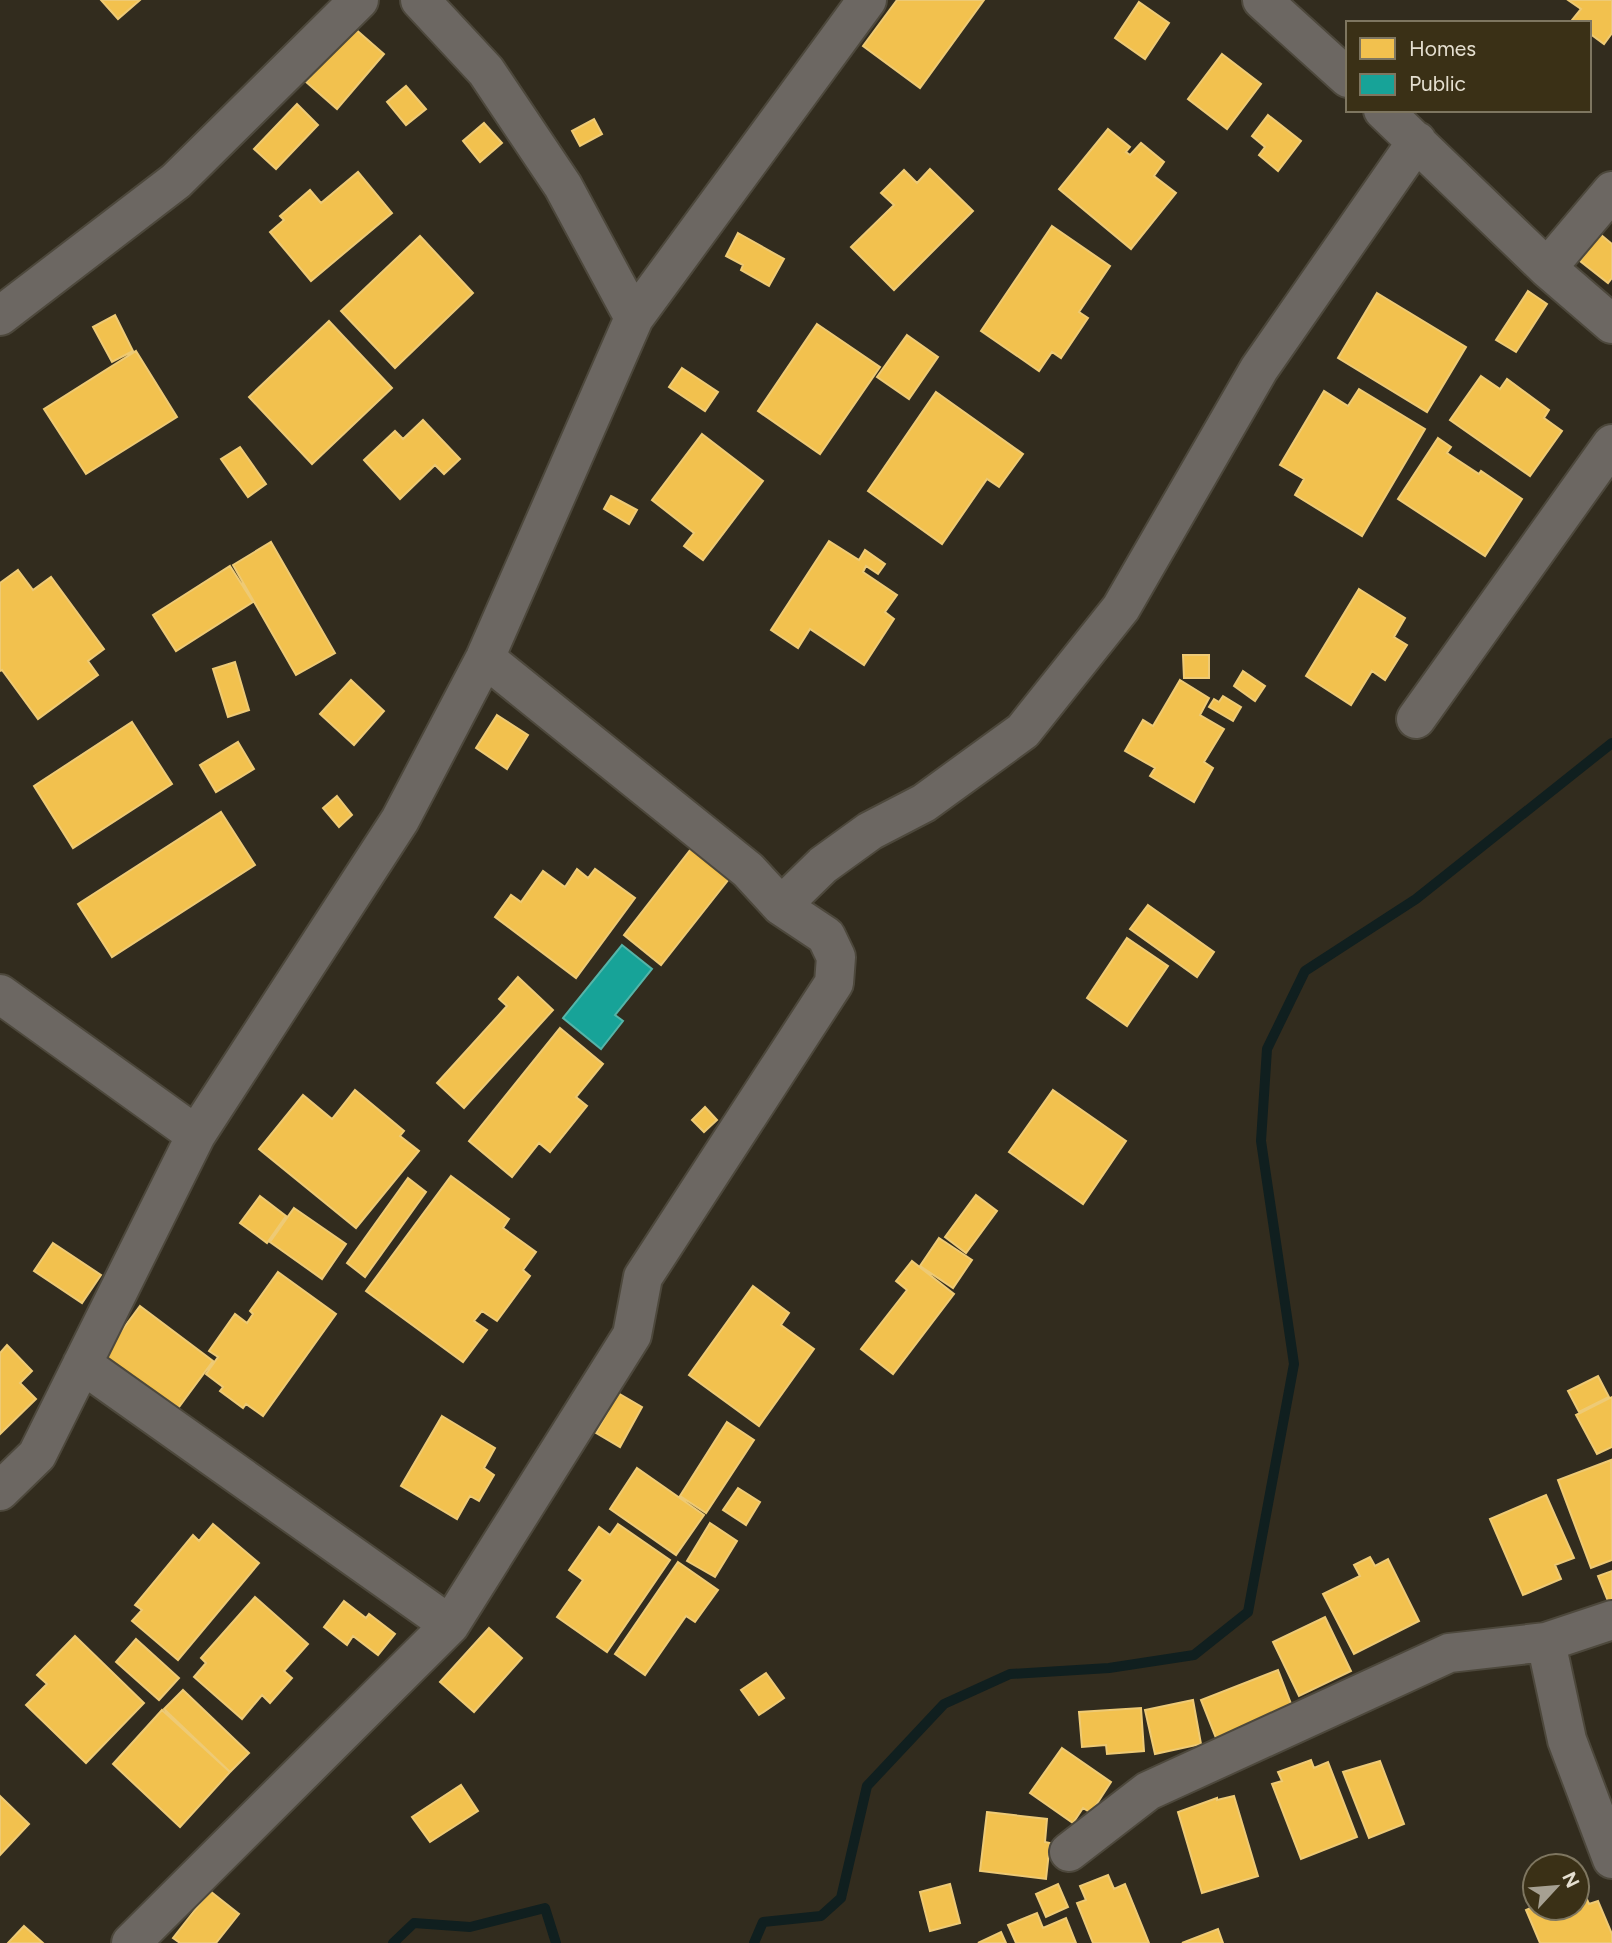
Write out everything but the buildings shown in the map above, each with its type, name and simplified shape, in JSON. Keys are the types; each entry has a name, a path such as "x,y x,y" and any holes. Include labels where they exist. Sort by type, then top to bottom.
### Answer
{"street":[{"path":"0,316 176,181 359,0"},
{"path":"420,0 486,71 548,163 634,318"},
{"path":"0,1491 37,1455 195,1135 400,821 485,658 634,318 867,0"},
{"path":"1262,0 1346,76"},
{"path":"1385,112 1547,268 1612,324"},
{"path":"781,906 822,865 870,831 924,803 1024,731 1121,608 1259,369 1417,141"},
{"path":"1547,268 1612,191"},
{"path":"1416,719 1612,444"},
{"path":"131,1943 450,1625 632,1335 643,1277 834,983 836,957 826,936 781,906 748,870 485,658"},
{"path":"0,995 195,1135"},
{"path":"82,1364 450,1625"},
{"path":"1069,1852 1148,1791 1448,1653 1546,1642 1612,1620"},
{"path":"1546,1642 1567,1740 1612,1858"}],"waterway":[{"path":"754,1943 763,1922 821,1916 841,1898 867,1786 944,1704 1010,1674 1109,1668 1194,1655 1248,1612 1294,1364 1261,1141 1267,1049 1305,971 1416,899 1612,743"},
{"path":"393,1943 414,1923 470,1927 545,1908 556,1943"}]}
